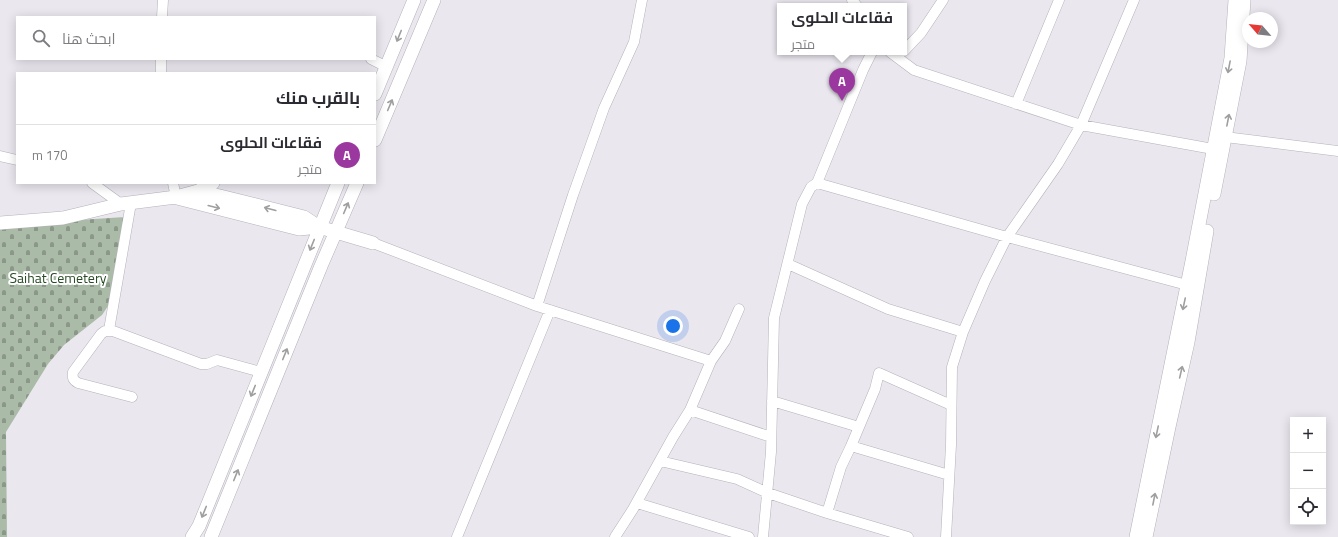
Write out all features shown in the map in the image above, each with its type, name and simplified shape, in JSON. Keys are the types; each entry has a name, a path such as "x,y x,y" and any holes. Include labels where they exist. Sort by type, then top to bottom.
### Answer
{"main road":[{"path":"376,88 380,64 414,0"},
{"path":"376,138 434,0"},
{"path":"1136,537 1231,58 1235,0"},
{"path":"1146,537 1168,427 1188,342 1208,222 1240,61 1244,0"},
{"path":"0,223 63,218 126,204 176,197 198,191 211,184"},
{"path":"192,537 199,526 338,184"},
{"path":"212,537 357,184"},
{"path":"198,191 304,217 319,227 373,242"},
{"path":"176,197 298,229 319,227"}],"street":[{"path":"162,16 163,0"},
{"path":"537,306 573,195 604,108 634,42 642,0"},
{"path":"907,45 921,33 943,0"},
{"path":"1016,104 1060,0"},
{"path":"946,537 952,367 963,332 985,281 1007,237 1058,164 1081,125 1134,0"},
{"path":"763,537 772,452 771,437 774,318 802,204 811,187 817,183 870,55"},
{"path":"900,55 914,70 1081,125 1213,149"},
{"path":"161,60 161,72"},
{"path":"1225,137 1338,151"},
{"path":"0,156 16,160"},
{"path":"817,183 1187,286"},
{"path":"94,184 126,204 109,330"},
{"path":"173,184 176,197"},
{"path":"373,242 537,306 711,362"},
{"path":"788,264 888,309 963,332"},
{"path":"615,537 637,503 690,410 711,362 725,340 739,309"},
{"path":"457,537 550,310"},
{"path":"132,397 78,383 72,377 101,334 109,330 202,364 207,364 217,360 261,372"},
{"path":"827,513 841,467 875,389 879,373 951,405"},
{"path":"772,401 859,427"},
{"path":"690,410 771,437"},
{"path":"851,446 949,475"},
{"path":"660,461 737,479 768,493 827,513 908,537"},
{"path":"637,503 749,537"}],"green space":[{"name":"Saihat Cemetery","path":"125,217 112,300 102,315 64,345 48,364 6,432 7,537 0,537 0,225"}],"place":[{"name":"فقاعات الحلوى","path":"842,101"}]}
